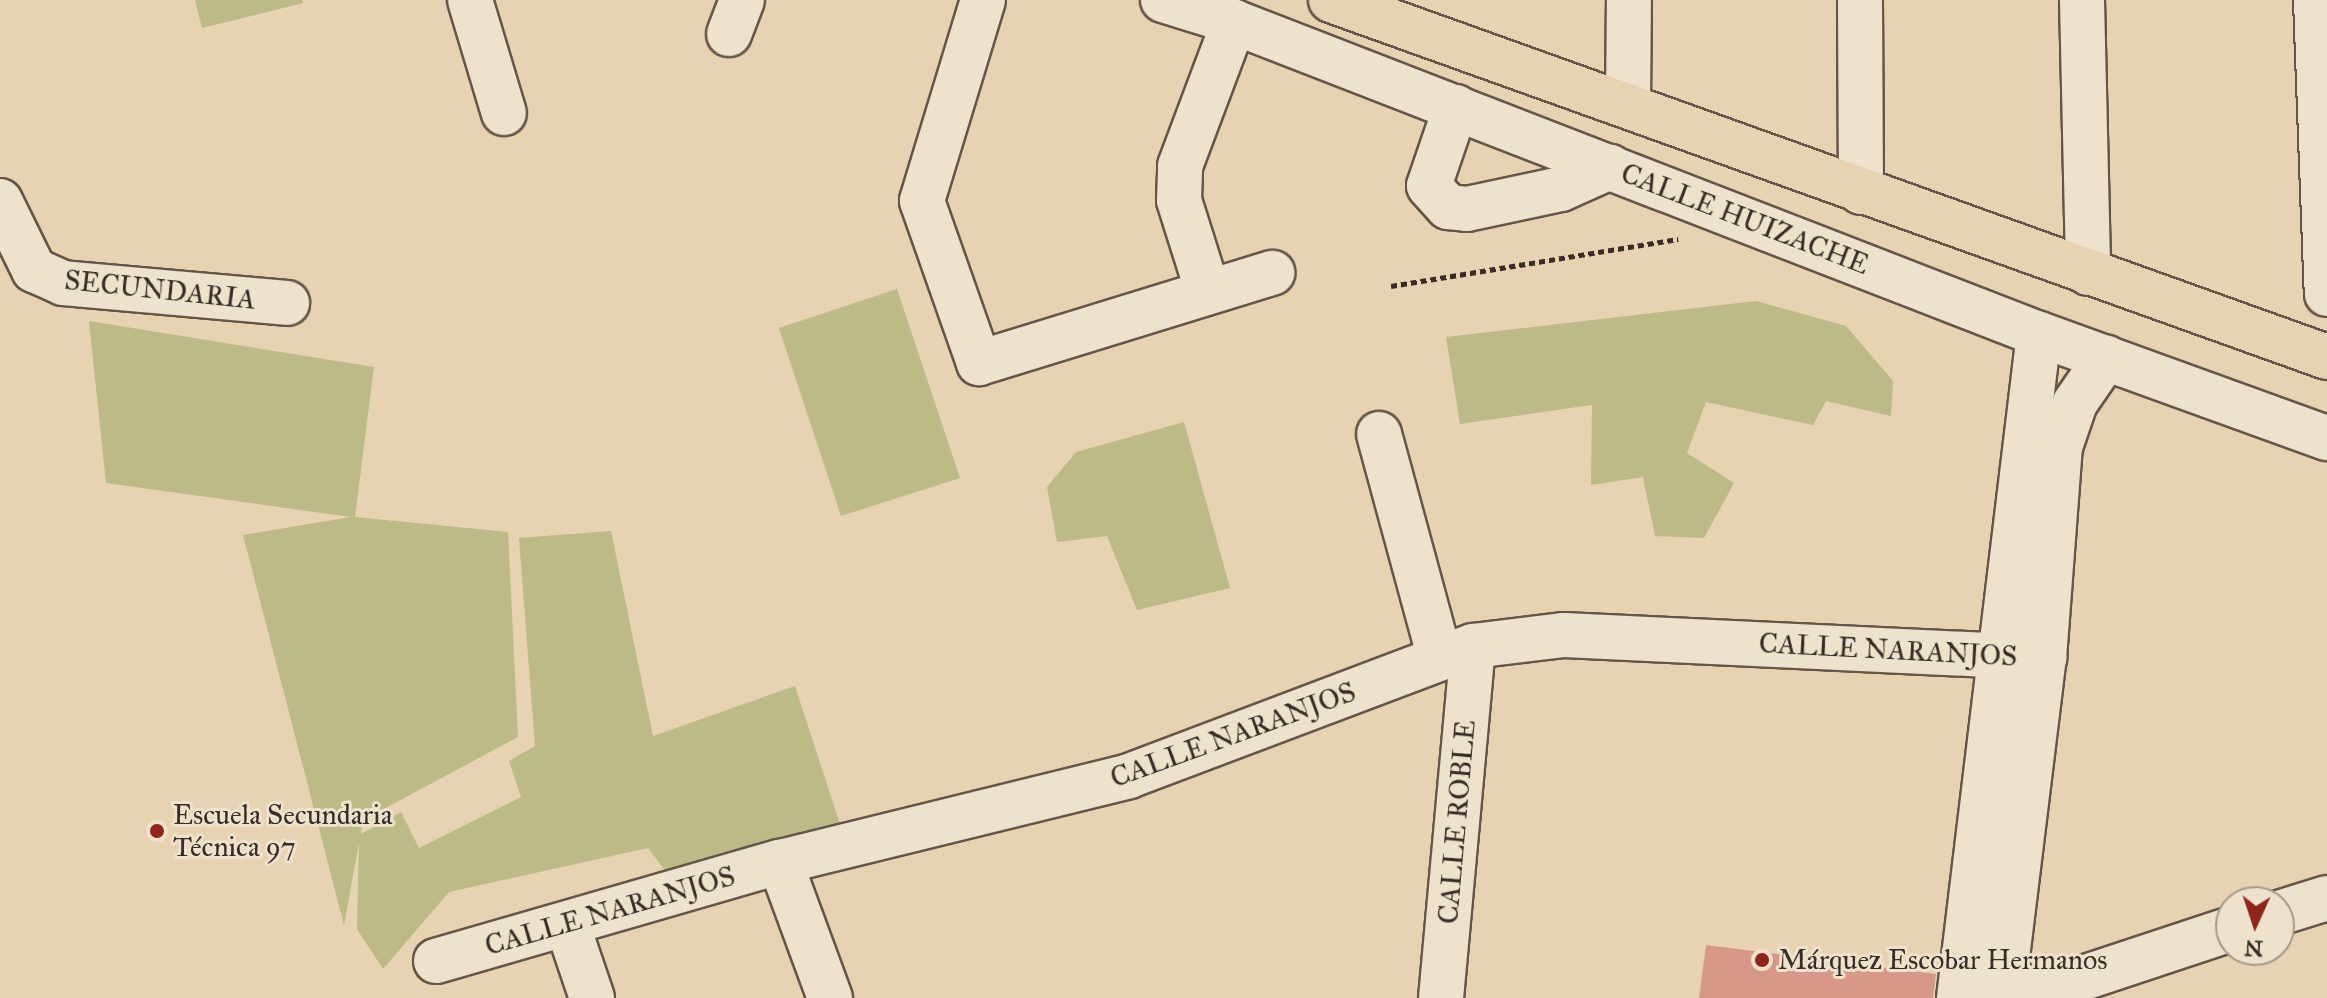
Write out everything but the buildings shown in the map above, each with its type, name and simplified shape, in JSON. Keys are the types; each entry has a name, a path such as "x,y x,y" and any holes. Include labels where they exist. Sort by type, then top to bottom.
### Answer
{"main road":[{"path":"1331,0 2327,357"}],"street":[{"path":"470,0 504,113"},
{"path":"983,0 922,201 979,363 1207,289 1272,273"},
{"name":"CALLE HUIZACHE","path":"1163,0 1234,22 2039,334 2327,438"},
{"path":"1628,106 1629,0"},
{"path":"1860,0 1861,192"},
{"path":"2082,0 2088,273"},
{"path":"2316,0 2327,294"},
{"path":"1207,289 1179,200 1180,166 1234,22"},
{"path":"1456,107 1429,186 1448,207 1467,209 1561,189 1610,167"},
{"name":"SECUNDARIA","path":"0,201 34,270 63,283 287,303"},
{"path":"2003,994 2024,657 2023,443 2039,334"},
{"path":"2106,358 2075,403 2060,447 2024,657 1960,992 2003,994 2053,988 2215,934"},
{"path":"1379,434 1456,652"},
{"name":"CALLE NARANJOS","path":"436,961 780,862 1129,776 1456,652 1564,635 2024,657"},
{"name":"CALLE ROBLE","path":"1441,998 1456,652"},
{"path":"780,862 830,998"},
{"path":"2295,908 2327,898"},
{"path":"567,924 592,998"}],"path":[{"path":"1391,286 1685,238"}],"shaded area":[{"path":"195,0 302,0 303,3 202,28"},
{"path":"897,289 960,478 841,516 779,328"},
{"path":"1756,301 1846,326 1893,381 1891,416 1826,401 1813,425 1706,402 1687,453 1734,483 1704,538 1655,536 1643,477 1591,485 1592,405 1460,424 1446,337"},
{"path":"89,321 374,367 355,517 508,532 518,737 363,820 361,834 401,812 419,848 521,797 509,761 535,746 519,538 611,531 653,736 795,686 840,824 667,873 648,848 449,892 383,969 357,929 359,843 344,925 243,535 351,517 106,483"},
{"path":"1184,422 1230,588 1137,610 1107,536 1057,542 1047,487 1076,452"}],"place":[{"name":"Escuela Secundaria Técnica 97","path":"157,831"},
{"name":"Márquez Escobar Hermanos","path":"1762,960"}]}
